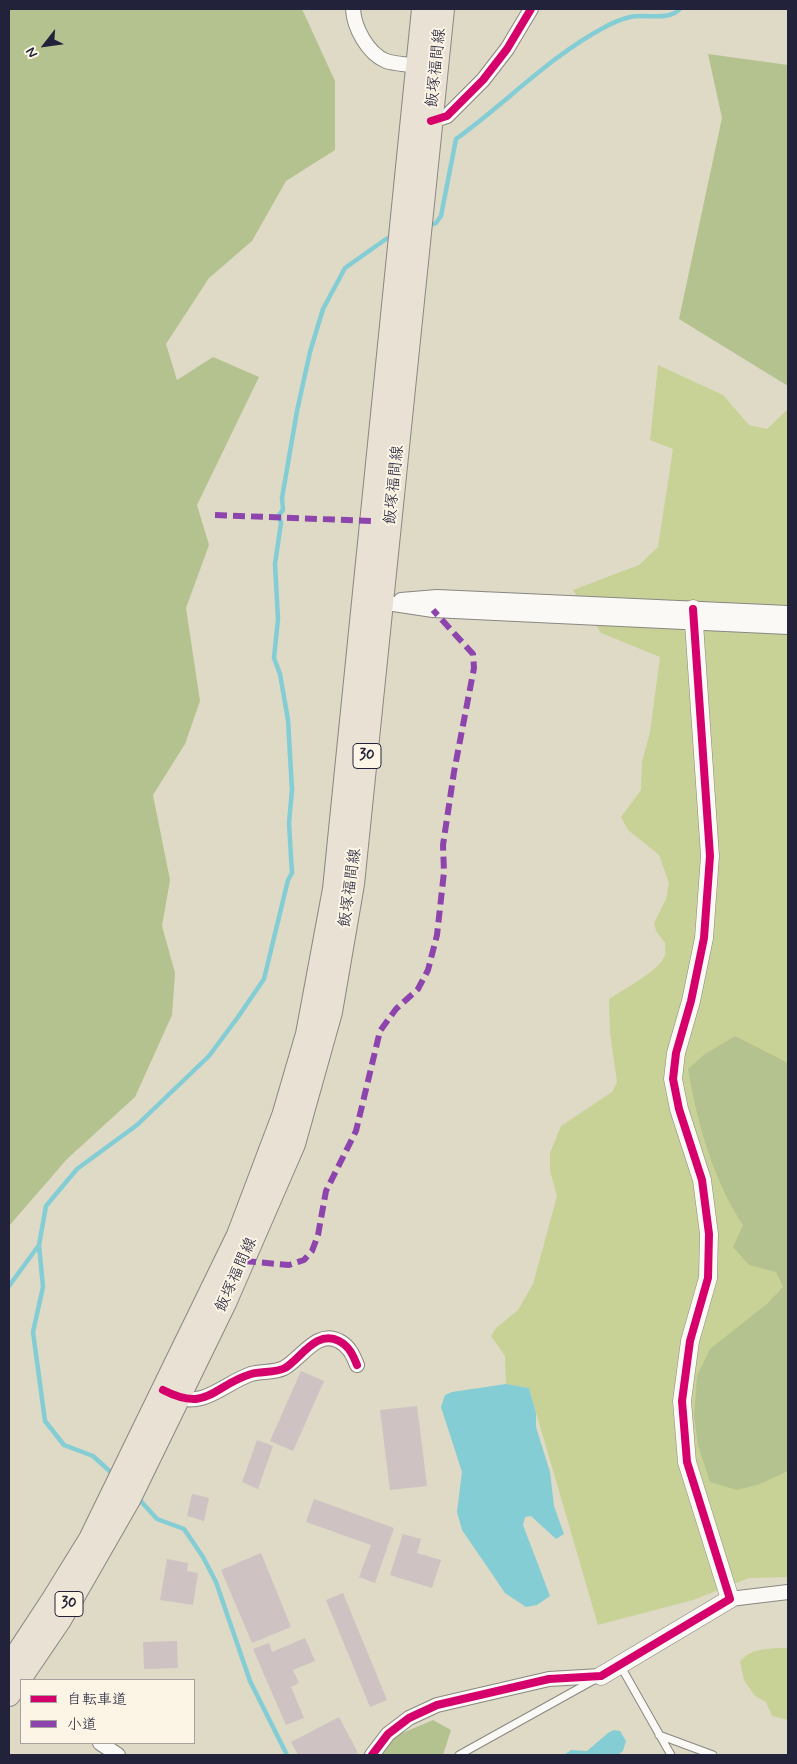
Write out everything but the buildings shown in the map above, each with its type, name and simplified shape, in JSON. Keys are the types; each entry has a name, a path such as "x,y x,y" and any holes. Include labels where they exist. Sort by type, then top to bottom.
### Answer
{"main road":[{"name":"飯塚福間線","path":"13,1684 60,1620 171,1394 226,1303 294,1144 331,1012 353,884 374,601 423,9"},
{"name":"飯塚福間線","path":"374,601 443,9"}],"street":[{"path":"353,9 358,30 369,47 385,61 417,66"},
{"path":"431,121 447,116 483,80 507,49 531,9"},
{"path":"374,601 433,610 693,616 788,613"},
{"path":"693,616 788,627"},
{"path":"693,616 710,856 704,938 691,1001 676,1053 673,1079 679,1109 702,1180 709,1243 708,1278 690,1341 682,1401 687,1462 730,1599"},
{"path":"171,1394 195,1401 251,1374 284,1368 312,1344 326,1338 337,1340 343,1344 353,1354 356,1365"},
{"path":"372,1755 388,1734 410,1718 436,1705 549,1679 600,1676 730,1599 788,1592"},
{"path":"102,1744 118,1755"}],"lane":[{"path":"620,1664 671,1755"},
{"path":"459,1755 600,1676"},
{"path":"659,1734 667,1755"},
{"path":"659,1734 713,1755"}],"green space":[{"path":"9,9 302,9 335,81 335,150 286,181 252,241 209,278 166,344 177,380 213,357 259,377 197,505 209,545 186,608 200,701 185,744 153,795 170,880 162,926 175,973 172,1015 135,1097 67,1159 9,1226"},
{"path":"708,54 788,65 788,386 679,319 722,118"},
{"path":"658,365 723,395 749,425 767,429 788,409 788,1577 749,1578 693,1600 598,1625 529,1388 506,1384 505,1356 491,1336 496,1328 518,1310 533,1284 557,1196 550,1171 550,1153 561,1126 612,1092 617,1082 610,1033 609,999 649,973 662,961 665,954 665,943 656,931 654,923 666,899 669,883 659,855 628,830 621,817 641,790 642,762 650,732 660,657 601,633 573,590 639,565 658,547 673,449 650,440"},
{"path":"735,1036 788,1063 788,1471 760,1484 737,1490 710,1482 698,1445 694,1416 697,1376 710,1349 768,1303 783,1287 776,1272 749,1265 733,1247 743,1225 732,1208 715,1170 701,1130 688,1069 705,1054"},
{"path":"788,1648 788,1720 772,1716 766,1702 755,1696 744,1680 740,1662 744,1657 755,1651"},
{"path":"433,1720 451,1730 443,1755 367,1755 372,1746"}],"water":[{"path":"506,1384 529,1388 536,1413 536,1427 550,1472 554,1506 564,1534 556,1539 531,1516 525,1517 523,1525 550,1596 537,1605 526,1607 505,1593 462,1530 457,1512 462,1472 441,1407 445,1395 452,1392"},
{"path":"614,1730 620,1731 626,1741 623,1751 619,1754 564,1755 571,1750 587,1751"}],"waterway":[{"path":"428,226 436,223 441,216 456,139 547,66 585,39 617,21 636,16 669,15 680,9"},
{"path":"115,1476 93,1456 64,1445 45,1421 33,1332 43,1287 39,1245 46,1206 77,1169 137,1125 209,1056 264,979 288,880 292,873 289,823 292,790 288,720 280,674 274,658 278,619 275,564 281,523 279,515 283,510 282,498 297,411 310,352 323,309 345,268 386,239 394,236"},
{"path":"9,1286 39,1245"},
{"path":"138,1498 157,1519 184,1529 203,1557 216,1582 250,1681 287,1755"}],"marked path":[{"path":"215,515 372,521"},
{"path":"244,1261 289,1265 304,1260 312,1251 318,1235 326,1191 356,1131 380,1031 396,1009 418,989 428,970 437,935 444,872 443,845 454,772 474,668 473,654 433,610"}],"cycle path":[{"path":"431,121 447,116 483,80 507,49 531,9"},
{"path":"372,1755 388,1734 409,1718 437,1705 549,1679 601,1676 730,1599 687,1462 682,1401 690,1341 708,1278 709,1234 702,1180 679,1109 673,1079 676,1053 691,1001 704,938 710,856 693,609"},
{"path":"163,1390 190,1399 200,1398 251,1374 277,1371 285,1368 316,1342 331,1338 345,1345 357,1365"}]}
